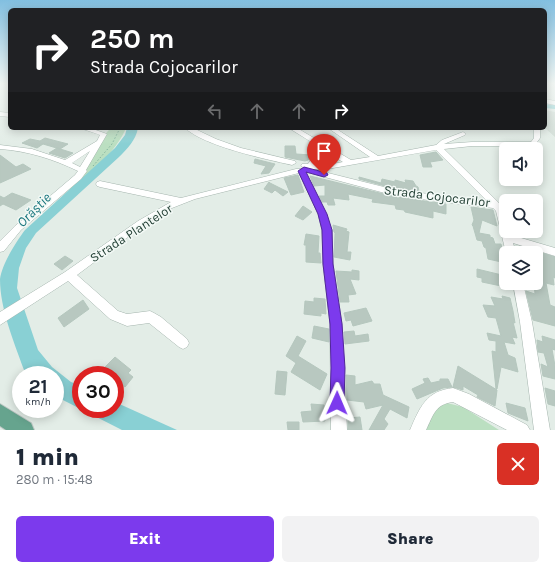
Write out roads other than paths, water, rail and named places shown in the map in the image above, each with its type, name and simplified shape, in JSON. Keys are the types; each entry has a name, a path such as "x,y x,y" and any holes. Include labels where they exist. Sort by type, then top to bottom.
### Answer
{"main road":[{"path":"0,414 24,430"}],"street":[{"path":"0,248 18,228 74,181 83,171 104,134 90,130"},
{"name":"Strada Cojocarilor","path":"192,130 204,137 232,148 300,168 323,171 384,190 412,196 496,205"},
{"path":"295,130 350,163"},
{"path":"334,130 378,159"},
{"path":"458,130 472,144"},
{"path":"323,171 350,163 440,147 472,144 533,144 537,138 537,130"},
{"path":"440,147 444,141 463,134"},
{"path":"66,163 100,141"},
{"path":"0,147 16,148 66,163 83,171"},
{"path":"323,147 300,168 322,214 327,230 328,264 336,324 339,430"},
{"name":"Strada Cojocarilor","path":"440,147 441,152 496,205"},
{"name":"Strada Plantelor","path":"0,320 68,275 141,223 181,201 276,176 300,168"},
{"path":"100,184 181,201"},
{"path":"496,205 499,210"},
{"path":"510,246 508,238 555,252"},
{"path":"68,275 114,315 127,320 150,317 183,342"},
{"path":"519,290 526,322 542,430"},
{"path":"418,430 431,404 444,396 453,395 464,399 522,430"}],"water":[{"path":"126,130 138,130 133,140 119,157 36,233 26,248 19,268 17,288 38,350 51,366 23,366 8,325 2,302 0,279 3,267 25,230 115,148 125,135"},
{"path":"64,376 72,382 72,405 64,401"},
{"path":"124,406 177,430 122,430 98,418 124,418"}],"waterway":[{"path":"547,106 555,107"}],"water label":[{"name":"Orăștie","path":"34,210"}]}
